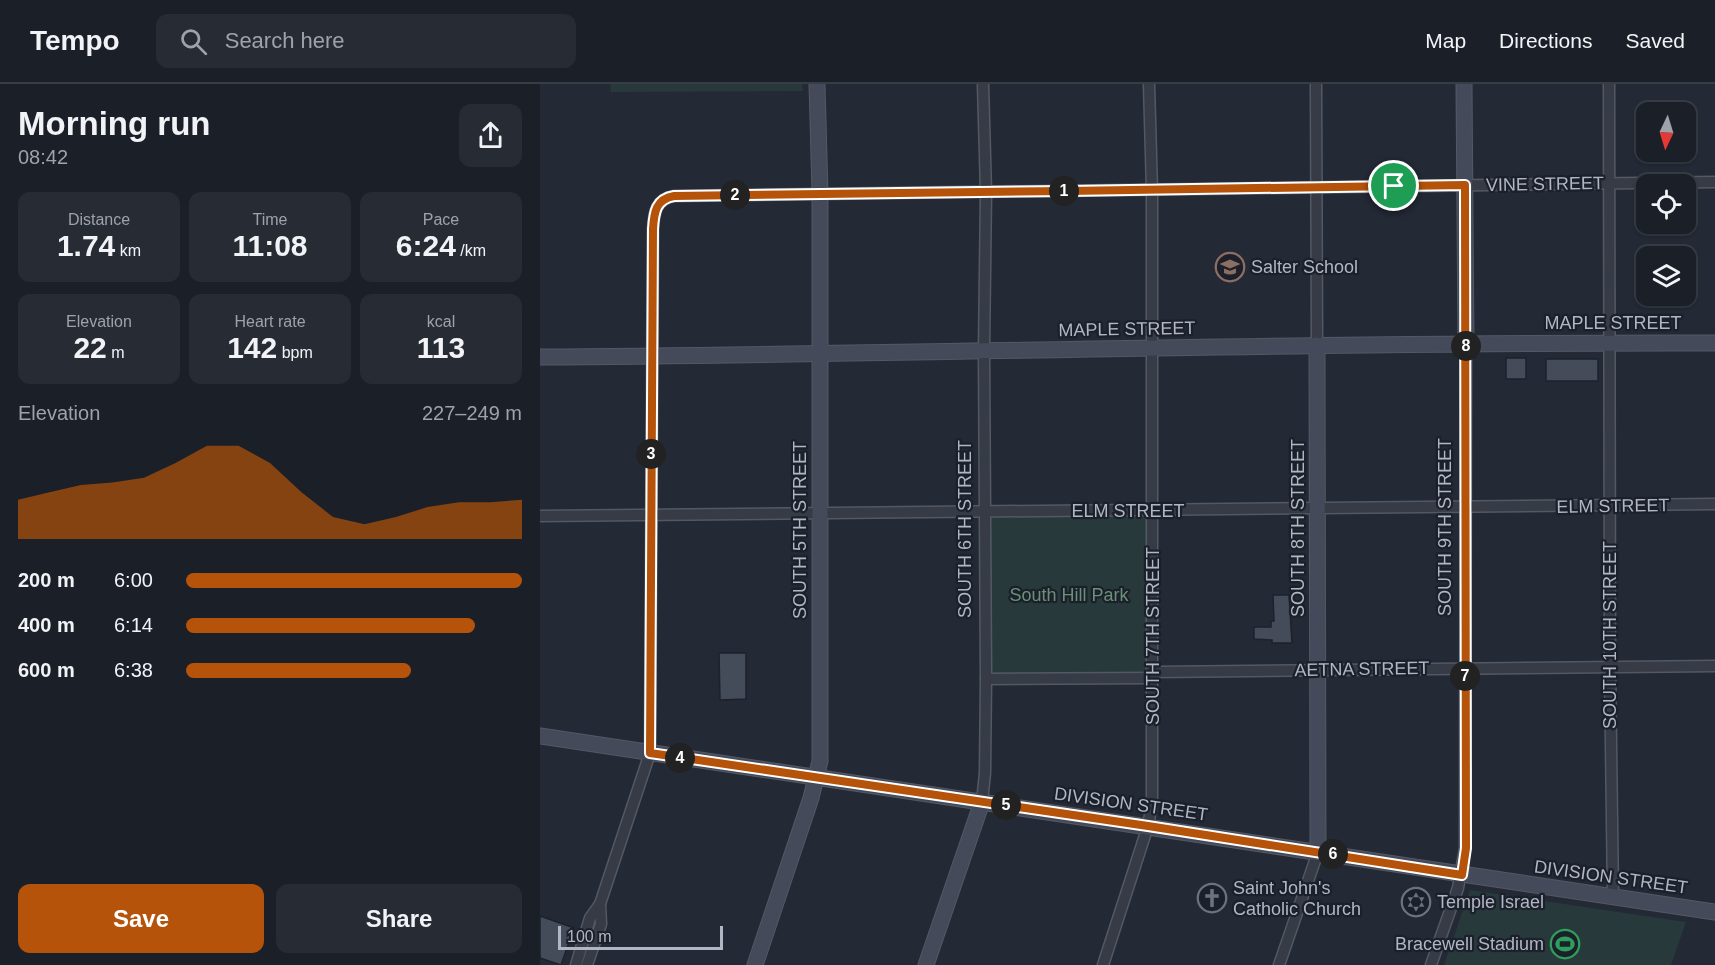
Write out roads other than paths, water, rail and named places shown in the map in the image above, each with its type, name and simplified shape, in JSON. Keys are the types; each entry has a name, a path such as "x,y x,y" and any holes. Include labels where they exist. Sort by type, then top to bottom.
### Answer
{"street":[{"name":"SOUTH 5TH STREET","path":"755,965 817,778 821,748 820,193 817,84"},
{"name":"SOUTH 6TH STREET","path":"926,965 982,802 985,773 986,192 983,84"},
{"name":"SOUTH 7TH STREET","path":"1103,965 1148,826 1152,804 1154,675 1152,190 1149,84"},
{"name":"SOUTH 8TH STREET","path":"1279,965 1318,852 1316,84"},
{"name":"SOUTH 9TH STREET","path":"1431,965 1462,875 1466,848 1464,84"},
{"name":"SOUTH 10TH STREET","path":"1609,84 1610,667 1613,898"},
{"name":"VINE STREET","path":"652,356 655,210 662,200 674,196 1715,182"},
{"name":"MAPLE STREET","path":"540,357 1317,345 1715,342"},
{"path":"576,965 590,918 600,904 650,753 652,356"},
{"name":"ELM STREET","path":"540,516 1715,504"},
{"name":"AETNA STREET","path":"986,680 1319,670 1715,666"},
{"name":"DIVISION STREET","path":"540,736 1715,912"},
{"path":"587,965 601,921 600,904"}],"place":[{"name":"Salter School","path":"1230,267"},
{"name":"Saint John's Catholic Church","path":"1212,898"},
{"name":"Temple Israel","path":"1416,902"},
{"name":"Bracewell Stadium","path":"1565,944"}],"park label":[{"name":"South Hill Park","path":"1069,595"}]}
